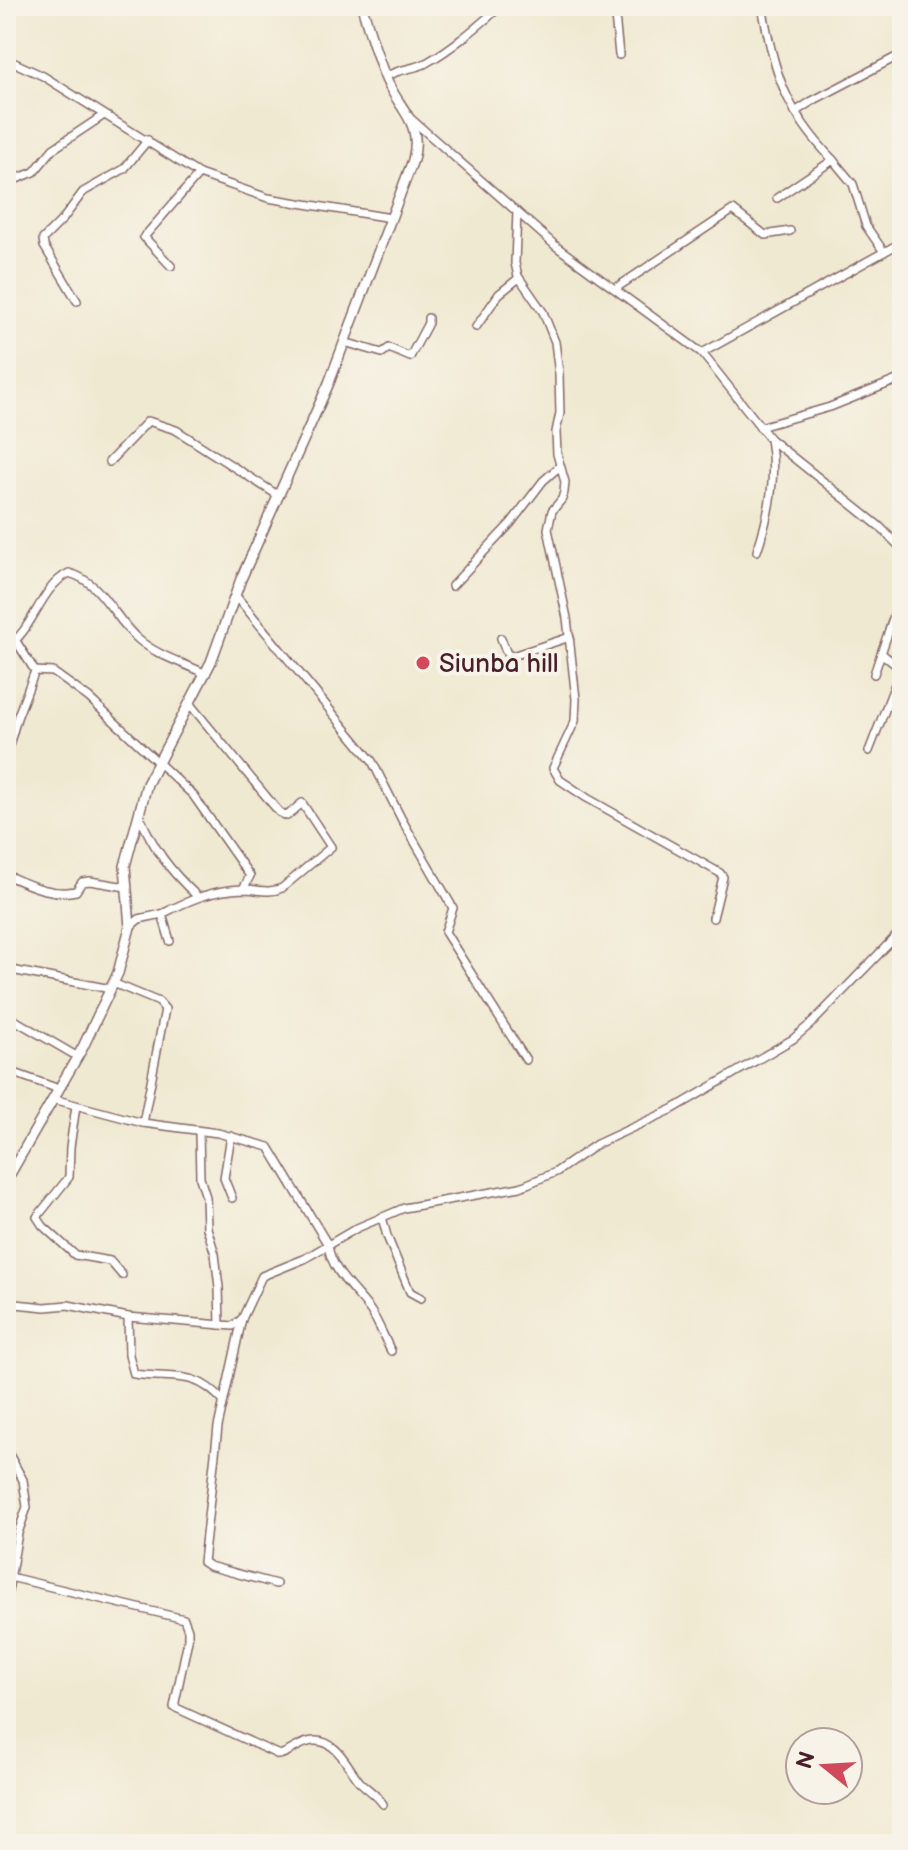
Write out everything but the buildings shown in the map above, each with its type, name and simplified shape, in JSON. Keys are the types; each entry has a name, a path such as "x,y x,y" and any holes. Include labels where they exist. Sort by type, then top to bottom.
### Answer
{"street":[{"path":"6,1181 78,1057 112,986 130,927 125,866 147,784 206,674 244,572 344,342 415,151 410,118 385,77 362,6"},
{"path":"385,77 399,68 416,68 428,62 474,30 501,6"},
{"path":"614,6 619,55"},
{"path":"762,6 766,34 780,82 795,112 853,184 863,218 884,252"},
{"path":"795,112 902,54"},
{"path":"6,59 43,76 199,174 268,198 391,218"},
{"path":"14,180 34,172 53,149 104,115"},
{"path":"410,118 557,247 702,353 770,439 879,526 902,549"},
{"path":"77,301 44,246 43,239 83,192 124,169 148,140"},
{"path":"777,198 833,160"},
{"path":"171,266 144,237 199,174"},
{"path":"616,288 733,210 765,235 790,231"},
{"path":"517,212 515,263 519,278 543,312 555,342 559,374 560,413 556,443 564,492 552,511 548,529 570,637 576,699 575,721 553,768 560,780 587,798 720,873 724,884 713,918"},
{"path":"702,353 902,242"},
{"path":"476,327 499,294 519,278"},
{"path":"344,342 376,353 389,348 410,357 428,318"},
{"path":"760,427 830,407 902,378"},
{"path":"109,462 148,421 176,430 279,496"},
{"path":"757,551 768,521 773,455 770,439"},
{"path":"452,586 511,523 543,481 560,466"},
{"path":"6,647 16,641 52,588 69,573 92,583 131,632 150,649 206,674"},
{"path":"874,674 902,592"},
{"path":"236,596 372,761 453,908 445,932 526,1060"},
{"path":"501,638 507,654 512,656 570,637"},
{"path":"16,641 35,671"},
{"path":"869,751 901,669 881,653"},
{"path":"35,671 53,672 89,698 193,795 250,876 243,889"},
{"path":"6,788 8,749 35,671"},
{"path":"130,927 139,919 162,914 197,896 243,889 274,892 331,847 302,803 287,816 279,812 189,703"},
{"path":"139,815 153,847 170,870 197,896"},
{"path":"6,875 36,888 64,893 76,891 82,882 90,881 126,887"},
{"path":"162,914 170,941"},
{"path":"276,1584 203,1562 223,1401 242,1319 266,1273 304,1259 382,1217 424,1203 536,1183 597,1144 673,1109 793,1039 902,930"},
{"path":"6,969 112,986 159,1002 165,1009 143,1123"},
{"path":"6,1015 78,1057"},
{"path":"6,1070 59,1089"},
{"path":"53,1099 143,1123 258,1142 271,1149 328,1245 329,1255 348,1285 371,1312 391,1351"},
{"path":"76,1106 69,1177 37,1217 75,1255 110,1261 122,1275"},
{"path":"199,1131 200,1178 206,1197 207,1228 218,1276 220,1325"},
{"path":"231,1136 224,1178 232,1198"},
{"path":"382,1217 410,1292 421,1298"},
{"path":"6,1303 45,1307 68,1305 128,1317 233,1326 242,1319"},
{"path":"128,1317 129,1355 134,1374 157,1374 202,1382 223,1401"},
{"path":"6,1449 23,1480 27,1507 18,1533 6,1603"},
{"path":"10,1577 184,1619 188,1640 174,1707 279,1755 305,1742 317,1740 326,1743 383,1804"}],"place":[{"name":"Siunba hill","path":"423,663"}]}
